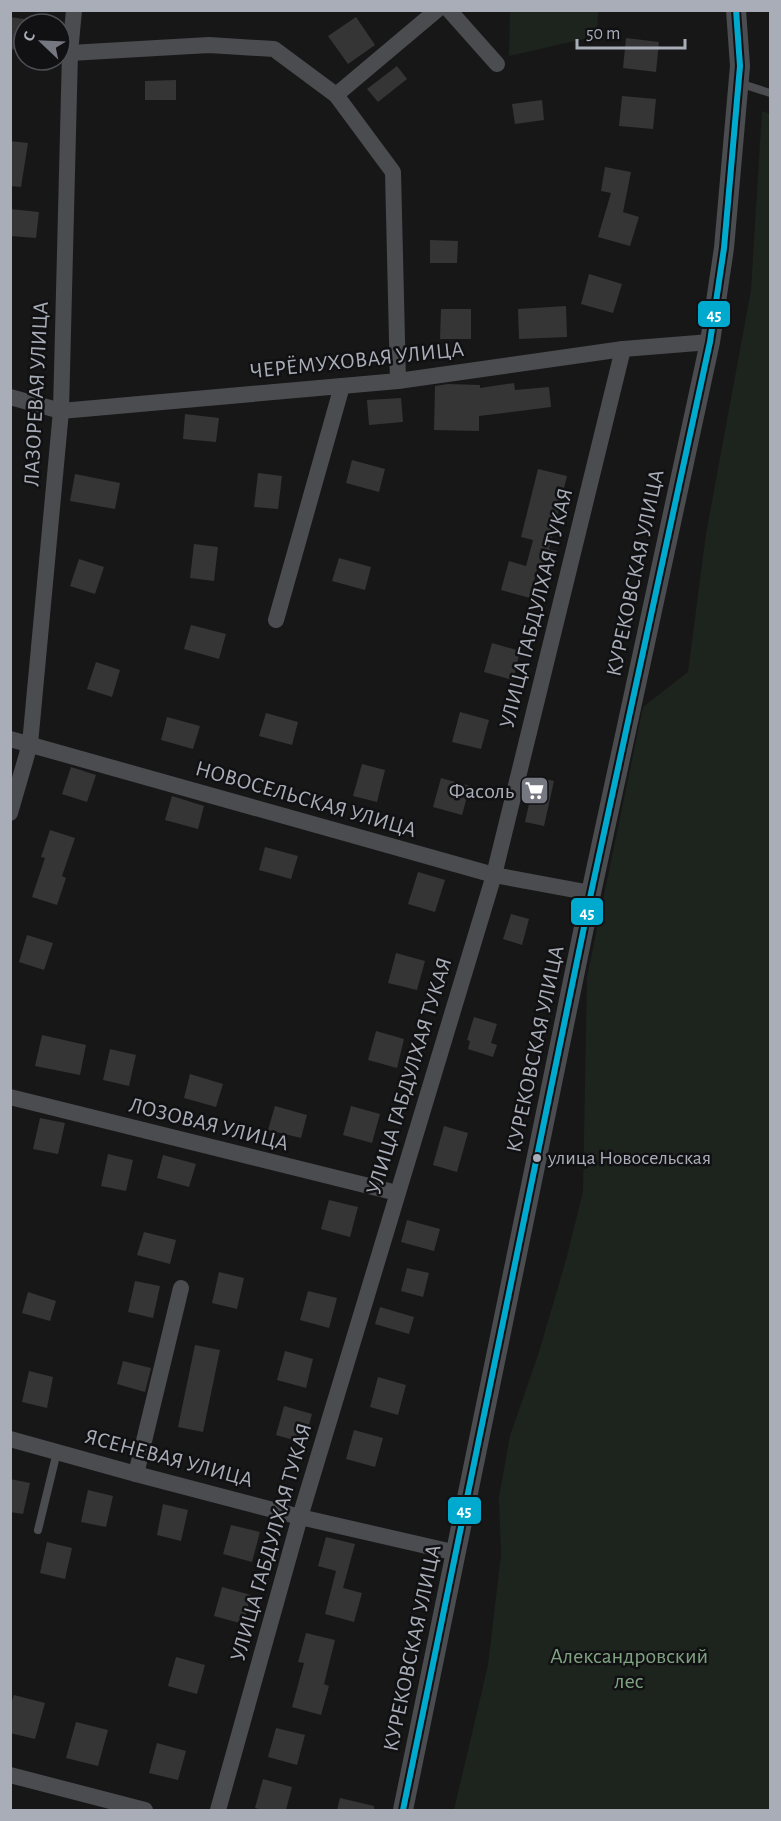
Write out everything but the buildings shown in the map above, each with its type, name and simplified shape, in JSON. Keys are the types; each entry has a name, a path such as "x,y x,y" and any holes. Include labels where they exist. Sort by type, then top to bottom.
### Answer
{"street":[{"name":"ЛАЗОРЕВАЯ УЛИЦА","path":"72,32 74,10"},
{"path":"336,95 437,10"},
{"path":"449,10 497,64"},
{"name":"КУРЕКОВСКАЯ УЛИЦА","path":"403,1810 591,893 710,342 724,248 740,66 736,10"},
{"path":"72,53 209,45 274,49 336,95 393,172 398,381"},
{"name":"ЛАЗОРЕВАЯ УЛИЦА","path":"10,813 30,744 61,411 70,72"},
{"name":"ЧЕРЁМУХОВАЯ УЛИЦА","path":"10,397 61,411 398,381 623,350 710,342"},
{"name":"УЛИЦА ГАБДУЛХАЯ ТУКАЯ","path":"218,1810 300,1517 494,875 623,350"},
{"path":"276,620 342,386"},
{"name":"НОВОСЕЛЬСКАЯ УЛИЦА","path":"10,739 494,875 591,893"},
{"name":"ЛОЗОВАЯ УЛИЦА","path":"10,1097 397,1194"},
{"path":"136,1474 182,1288"},
{"name":"ЯСЕНЕВАЯ УЛИЦА","path":"10,1438 300,1517 457,1553"},
{"path":"10,1775 145,1810"}],"lane":[{"path":"738,83 771,93"},
{"path":"38,1530 57,1451"}],"green space":[{"path":"510,11 598,11 597,36 509,56"},
{"name":"Александровский лес","path":"762,111 770,114 770,1810 454,1810 488,1665 501,1555 499,1497 510,1436 539,1352 583,1192 587,977 643,707 688,672 706,534 751,290"}],"transit line":[{"name":"45","path":"403,1810 591,893 710,342 724,248 740,66 736,10"}],"place":[{"name":"Фасоль","path":"535,791"},
{"name":"улица Новосельская","path":"537,1158"}]}
